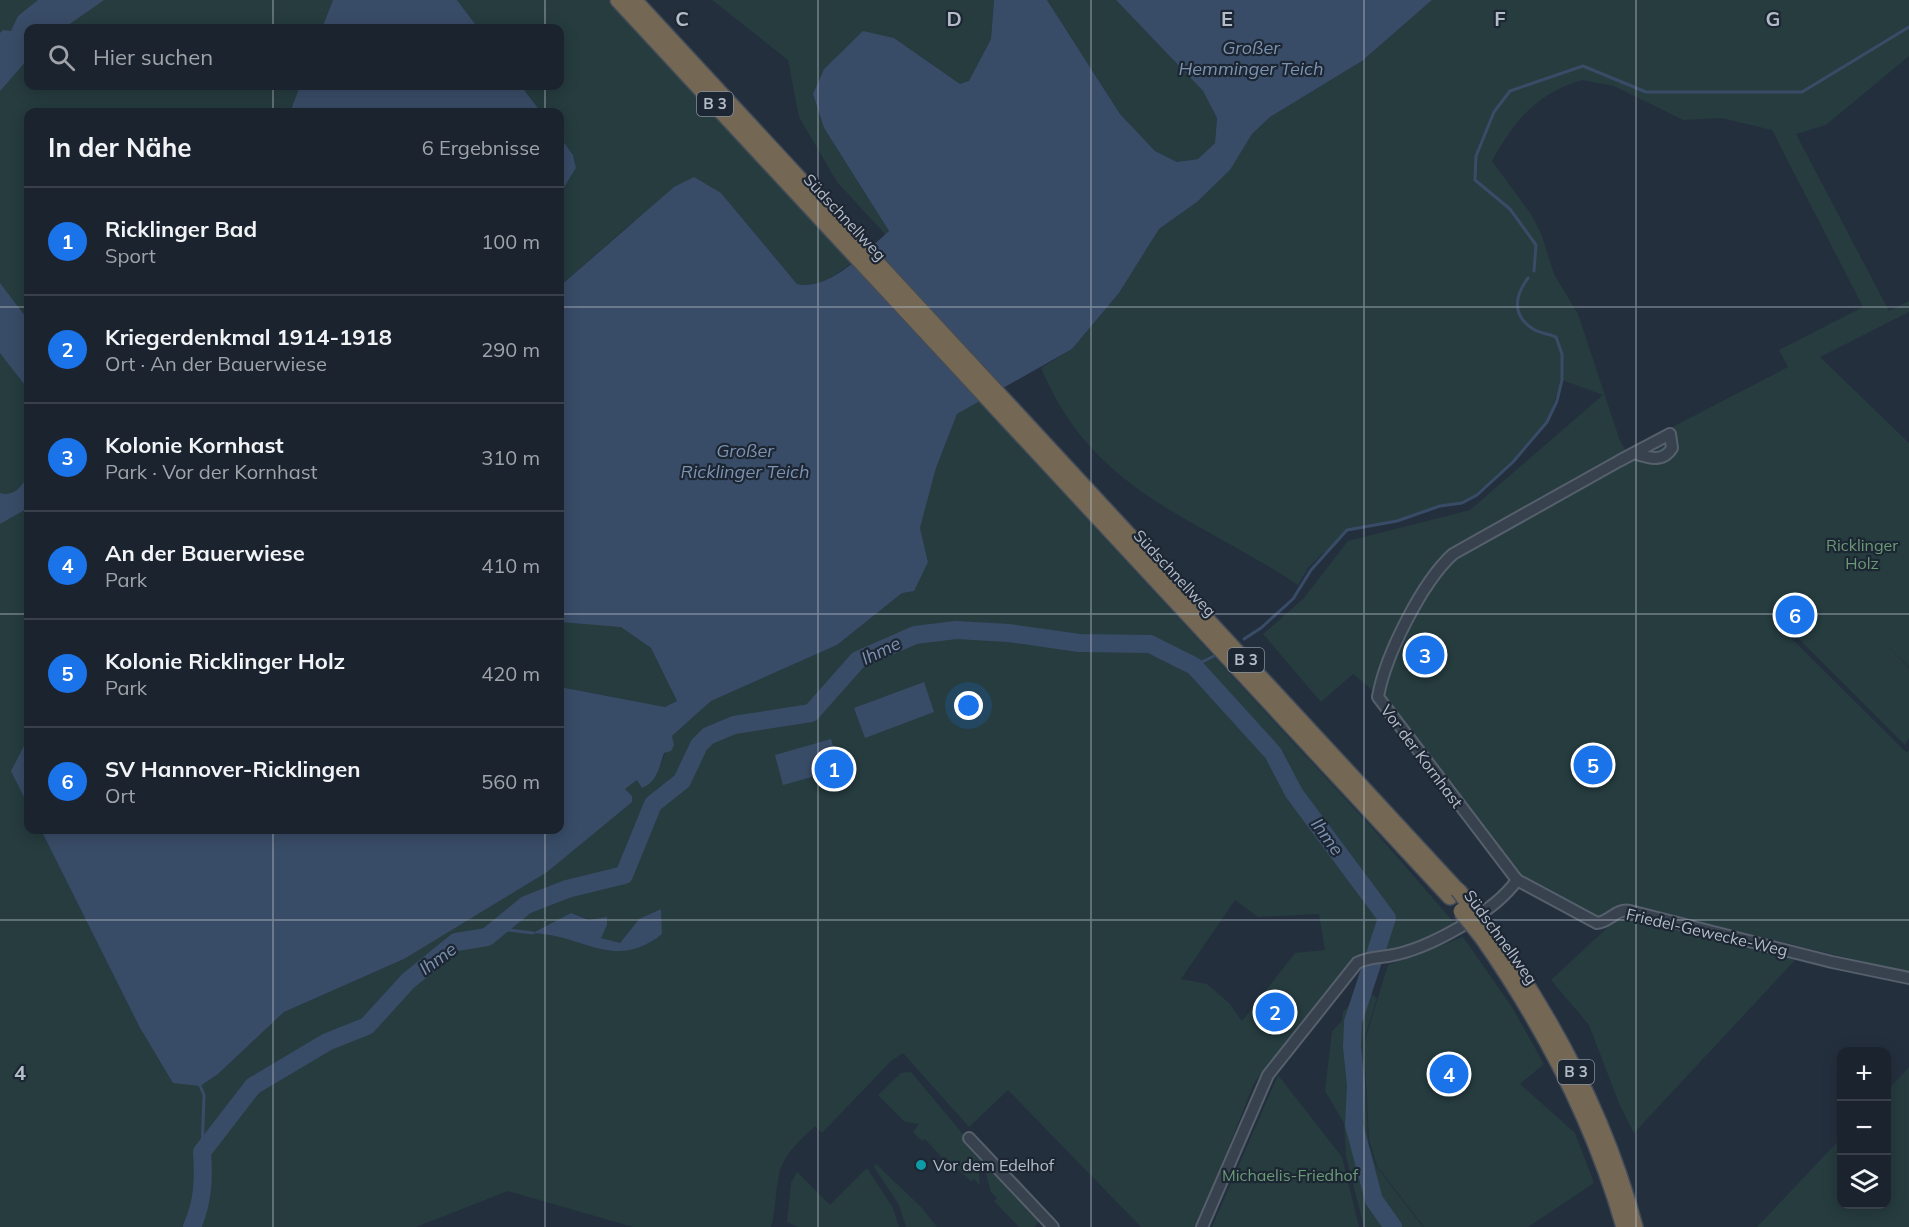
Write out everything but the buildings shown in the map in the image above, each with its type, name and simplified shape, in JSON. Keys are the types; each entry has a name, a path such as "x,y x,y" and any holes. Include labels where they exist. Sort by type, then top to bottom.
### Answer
{"highway":[{"name":"Südschnellweg","path":"618,0 815,204 1454,894 1533,994 1571,1060 1602,1129 1635,1227"},
{"name":"Südschnellweg","path":"634,0 815,204"},
{"name":"Südschnellweg","path":"1486,934 1565,1074 1592,1134 1624,1227"}],"street":[{"name":"Vor der Kornhast","path":"1517,880 1382,703 1378,697 1381,682 1424,590 1437,569 1453,554 1634,453"},
{"path":"1202,1227 1268,1075 1350,972 1367,957 1383,956 1452,933 1509,891 1517,880"},
{"name":"Friedel-Gewecke-Weg","path":"1517,880 1597,923 1624,910 1909,978"},
{"path":"969,1138 1053,1227"}],"green space":[{"path":"0,0 333,0 324,24 24,24 24,90 298,90 292,108 24,108 24,746 12,771 24,796 24,834 43,834 139,1026 218,1074 284,1012 404,959 632,796 625,789 637,780 642,787 656,776 672,736 711,701 837,645 902,593 928,562 920,528 936,468 957,414 978,401 1373,829 1456,925 1413,945 1366,954 1355,959 1254,1083 1197,1227 1141,1227 1008,1090 969,1127 903,1053 891,1061 822,1133 815,1126 788,1154 779,1175 771,1227 633,1227 508,1191 416,1227 0,1227","holes":["1235,900 1258,917 1319,914 1325,950 1295,953 1242,1021 1229,1003 1207,984 1181,979","661,909 662,934 599,948 553,934 534,933 571,913 607,925 600,938 620,943 639,919"]},
{"path":"457,0 608,0 852,263 820,283 797,284 721,193 634,221 564,282 564,188 576,168 573,155 564,143 564,108 538,108 524,90 564,90 564,24 475,24"},
{"path":"712,0 994,0 991,39 969,82 960,84 894,38 863,32 824,69 813,94 824,128 889,231 885,234 837,182 799,117 788,60"},
{"path":"1047,0 1116,0 1203,91 1217,118 1215,143 1198,159 1177,162 1155,151 1120,114"},
{"name":"Ricklinger Holz","path":"1432,0 1909,0 1909,56 1826,125 1796,134 1889,311 1909,301 1909,312 1820,357 1909,443 1909,667 1881,640 1909,668 1909,738 1905,745 1793,633 1789,636 1907,753 1909,750 1909,973 1680,917 1617,907 1607,916 1597,918 1520,875 1383,699 1353,674 1321,702 1263,634 1303,599 1348,541 1470,510 1603,395 1562,380 1547,422 1513,462 1477,495 1462,503 1440,506 1397,521 1347,530 1335,546 1323,553 1308,568 1298,585 1151,498 1118,474 1089,445 1063,410 1041,368 1072,349 1119,293 1159,229 1197,202 1230,170 1252,134 1270,117 1362,61","holes":["1582,80 1614,86 1683,120 1721,118 1772,130 1863,307 1779,350 1788,367 1626,451 1620,441 1578,314 1554,274 1542,236 1531,214 1492,161 1518,121 1528,110 1552,93"]},
{"path":"564,622 621,626 651,648 677,701 665,707 564,688"},
{"path":"1622,914 1797,958 1634,1133 1620,1106 1589,1025 1551,980"},
{"path":"1463,937 1512,1007 1544,1064 1520,1084 1575,1133 1594,1183 1528,1227 1424,1227 1377,1166 1369,1140 1364,1043 1388,965"},
{"path":"1366,990 1377,998 1363,1043 1368,1141 1376,1166 1423,1227 1396,1227 1375,1198 1356,1124 1355,1022"},
{"path":"1359,998 1351,1023 1352,1126 1371,1201 1390,1227 1364,1227 1346,1156 1344,1123 1325,1091 1332,1031 1342,1021 1343,1011"},
{"path":"1909,1067 1909,1227 1757,1227 1837,1142 1837,1209 1891,1209 1891,1087"},
{"path":"911,1072 982,1157 980,1185 974,1179 971,1181 945,1157 942,1158 925,1139 922,1141 913,1132 919,1124 905,1122 878,1095 901,1073"},
{"name":"Michaelis-Friedhof","path":"1278,1075 1342,1157 1359,1227 1212,1227"},
{"path":"876,1164 921,1207 937,1227 906,1227 899,1205 874,1167"},
{"path":"867,1168 893,1208 899,1227 798,1227 787,1222 791,1183 797,1172 830,1205"},
{"path":"991,1168 1041,1220 1034,1227 1019,1227 994,1201 997,1198 991,1192 986,1174"}],"water":[{"path":"38,0 104,0 70,24 24,24 24,64 0,91 0,33 3,30 11,31 18,16"},
{"path":"333,0 457,0 475,24 324,24"},
{"name":"Großer Ricklinger Teich","path":"994,0 1047,0 1120,114 1155,151 1177,162 1198,159 1215,143 1217,118 1203,91 1116,0 1432,0 1362,61 1270,117 1252,134 1230,170 1197,202 1159,229 1119,293 1072,349 957,414 936,468 920,528 928,562 914,591 902,593 837,645 711,701 672,736 674,745 671,751 664,753 651,782 642,788 637,780 625,789 632,796 632,802 547,872 404,959 284,1012 218,1074 200,1086 173,1083 139,1026 43,834 564,834 564,688 665,707 677,701 651,648 621,627 564,622 564,283 674,187 694,177 721,193 797,284 809,285 834,276 847,268 889,231 824,128 813,94 824,69 863,31 894,38 960,84 969,81 991,39"},
{"path":"298,90 524,90 538,108 292,108"},
{"path":"564,143 573,155 576,168 564,188"},
{"path":"0,283 24,315 24,384 0,353"},
{"path":"24,482 24,510 0,524 0,493 9,494"},
{"path":"924,682 934,712 865,738 854,708"},
{"path":"831,739 840,769 783,785 775,755"},
{"path":"24,746 24,797 11,771"},
{"path":"661,909 662,934 645,945 629,950 614,951 552,935 533,933 571,913 589,920 607,917 607,925 601,938 620,943 639,919"}],"waterway":[{"path":"1534,271 1536,245 1510,209 1475,180 1476,156 1494,112 1510,91 1583,66 1646,92 1802,92 1909,27"},
{"path":"1244,639 1261,628 1293,599 1311,570 1347,530 1397,521 1440,506 1462,503 1477,495 1513,462 1547,422 1557,401 1562,380 1562,354 1556,337 1535,330 1521,318 1517,305 1518,298 1528,278"},
{"name":"Ihme","path":"192,1227 202,1190 202,1152 253,1086 327,1042 367,1026 408,981 456,942 487,937 526,905 567,889 624,875 653,804 682,781 699,745 708,736 734,725 811,713 858,660 915,635 956,630 1009,633 1079,643 1150,644 1194,666 1273,753 1294,793 1387,918 1353,1022 1352,1047 1356,1085 1354,1125 1374,1200 1393,1227"},
{"path":"1194,666 1216,655"},
{"path":"501,929 533,933"},
{"path":"199,1083 204,1095 202,1152"}],"place":[{"name":"SV Hannover-Ricklingen","path":"1795,615"},
{"name":"Kolonie Kornhast","path":"1425,655"},
{"name":"Kolonie Ricklinger Holz","path":"1593,765"},
{"name":"Ricklinger Bad","path":"834,769"},
{"name":"Kriegerdenkmal 1914-1918","path":"1275,1012"},
{"name":"An der Bauerwiese","path":"1449,1074"},
{"name":"Vor dem Edelhof","path":"921,1165"}],"water label":[{"name":"Großer Hemminger Teich","path":"1251,58"}]}
